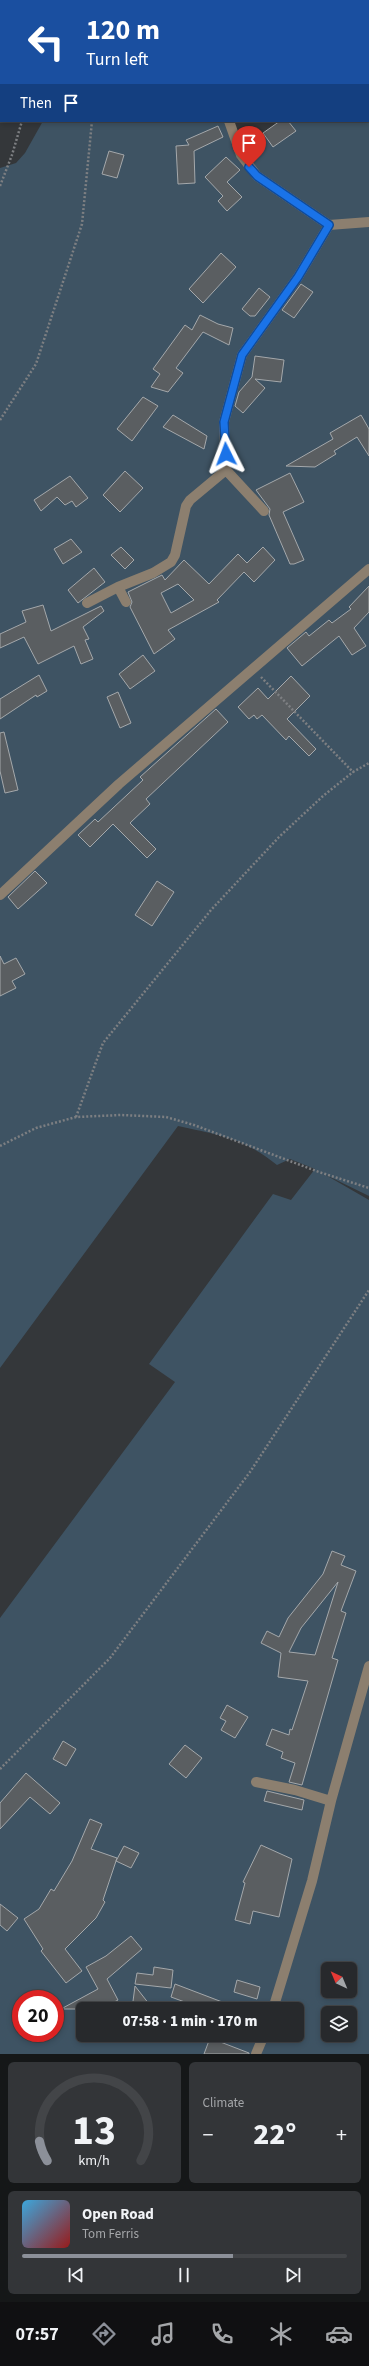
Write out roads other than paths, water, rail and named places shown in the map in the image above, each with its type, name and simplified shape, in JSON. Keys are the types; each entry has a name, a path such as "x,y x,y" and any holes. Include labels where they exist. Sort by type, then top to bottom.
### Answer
{"lane":[{"path":"229,122 241,155 257,176 329,225 369,222"},
{"path":"264,511 226,470 224,422 242,355 298,277 329,225"},
{"path":"86,603 118,587 153,573 171,562 175,555 186,506 190,500 226,470"},
{"path":"0,895 119,784 369,569"},
{"path":"118,587 126,602"},
{"path":"275,2002 312,1881 331,1801 369,1666"},
{"path":"256,1782 295,1790 331,1801"},
{"path":"256,2054 261,2042"}]}
